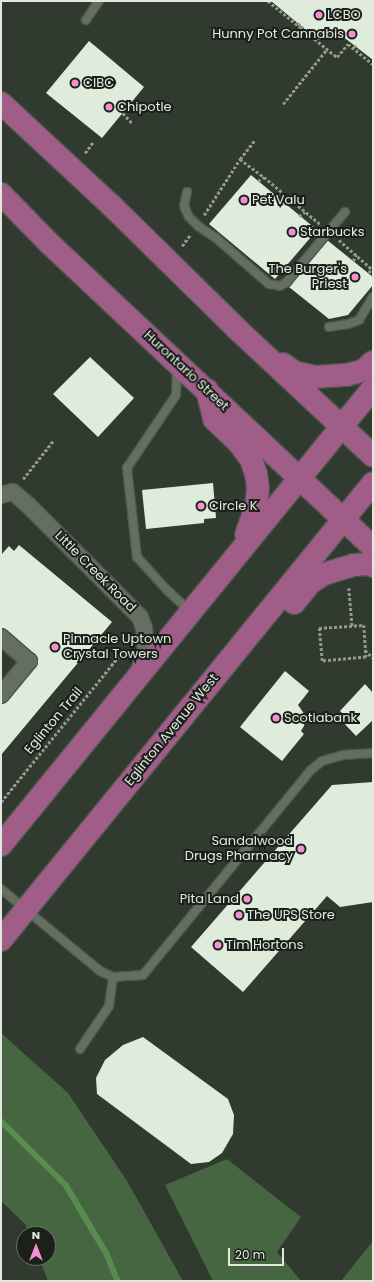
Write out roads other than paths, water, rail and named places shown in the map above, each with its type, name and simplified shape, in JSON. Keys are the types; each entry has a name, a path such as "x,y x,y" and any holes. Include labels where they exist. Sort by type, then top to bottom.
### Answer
{"main road":[{"path":"1,103 112,206 237,329 373,456"},
{"name":"Hurontario Street","path":"1,194 50,244 373,547"},
{"path":"237,329 294,372 315,377 347,376 364,370 373,362"},
{"path":"1,845 373,388"},
{"path":"207,390 214,419 238,442 251,459 256,474 258,488 256,507 233,560"},
{"name":"Eglinton Avenue West","path":"1,940 373,483"},
{"path":"232,656 256,649 310,583 324,574 354,565 373,566"}],"street":[{"name":"Little Creek Road","path":"7,493 28,505 140,617 144,628 146,649 137,678"},
{"path":"1,637 29,661 1,695"}],"lane":[{"path":"86,20 99,1"},
{"path":"187,192 184,206 189,217 198,226 216,238 269,284 280,286 287,282 344,212"},
{"path":"330,327 348,324 359,320 373,297"},
{"path":"177,362 176,395 127,468 137,557 166,589 190,611"},
{"path":"1,889 100,971 113,977 143,975 149,970 311,770 322,761 343,755 373,753"},
{"path":"80,1049 109,1006 113,977"}],"waterway":[{"path":"1,1121 66,1185 107,1254 118,1281"}],"place":[{"name":"LCBO","path":"319,15"},
{"name":"Hunny Pot Cannabis","path":"352,34"},
{"name":"CIBC","path":"75,83"},
{"name":"Chipotle","path":"109,107"},
{"name":"Pet Valu","path":"244,200"},
{"name":"Starbucks","path":"292,232"},
{"name":"The Burger's Priest","path":"355,277"},
{"name":"Circle K","path":"201,506"},
{"name":"Pinnacle Uptown Crystal Towers","path":"55,647"},
{"name":"Scotiabank","path":"276,718"},
{"name":"Sandalwood Drugs Pharmacy","path":"301,849"},
{"name":"Pita Land","path":"247,899"},
{"name":"The UPS Store","path":"239,915"},
{"name":"Tim Hortons","path":"218,945"}]}
